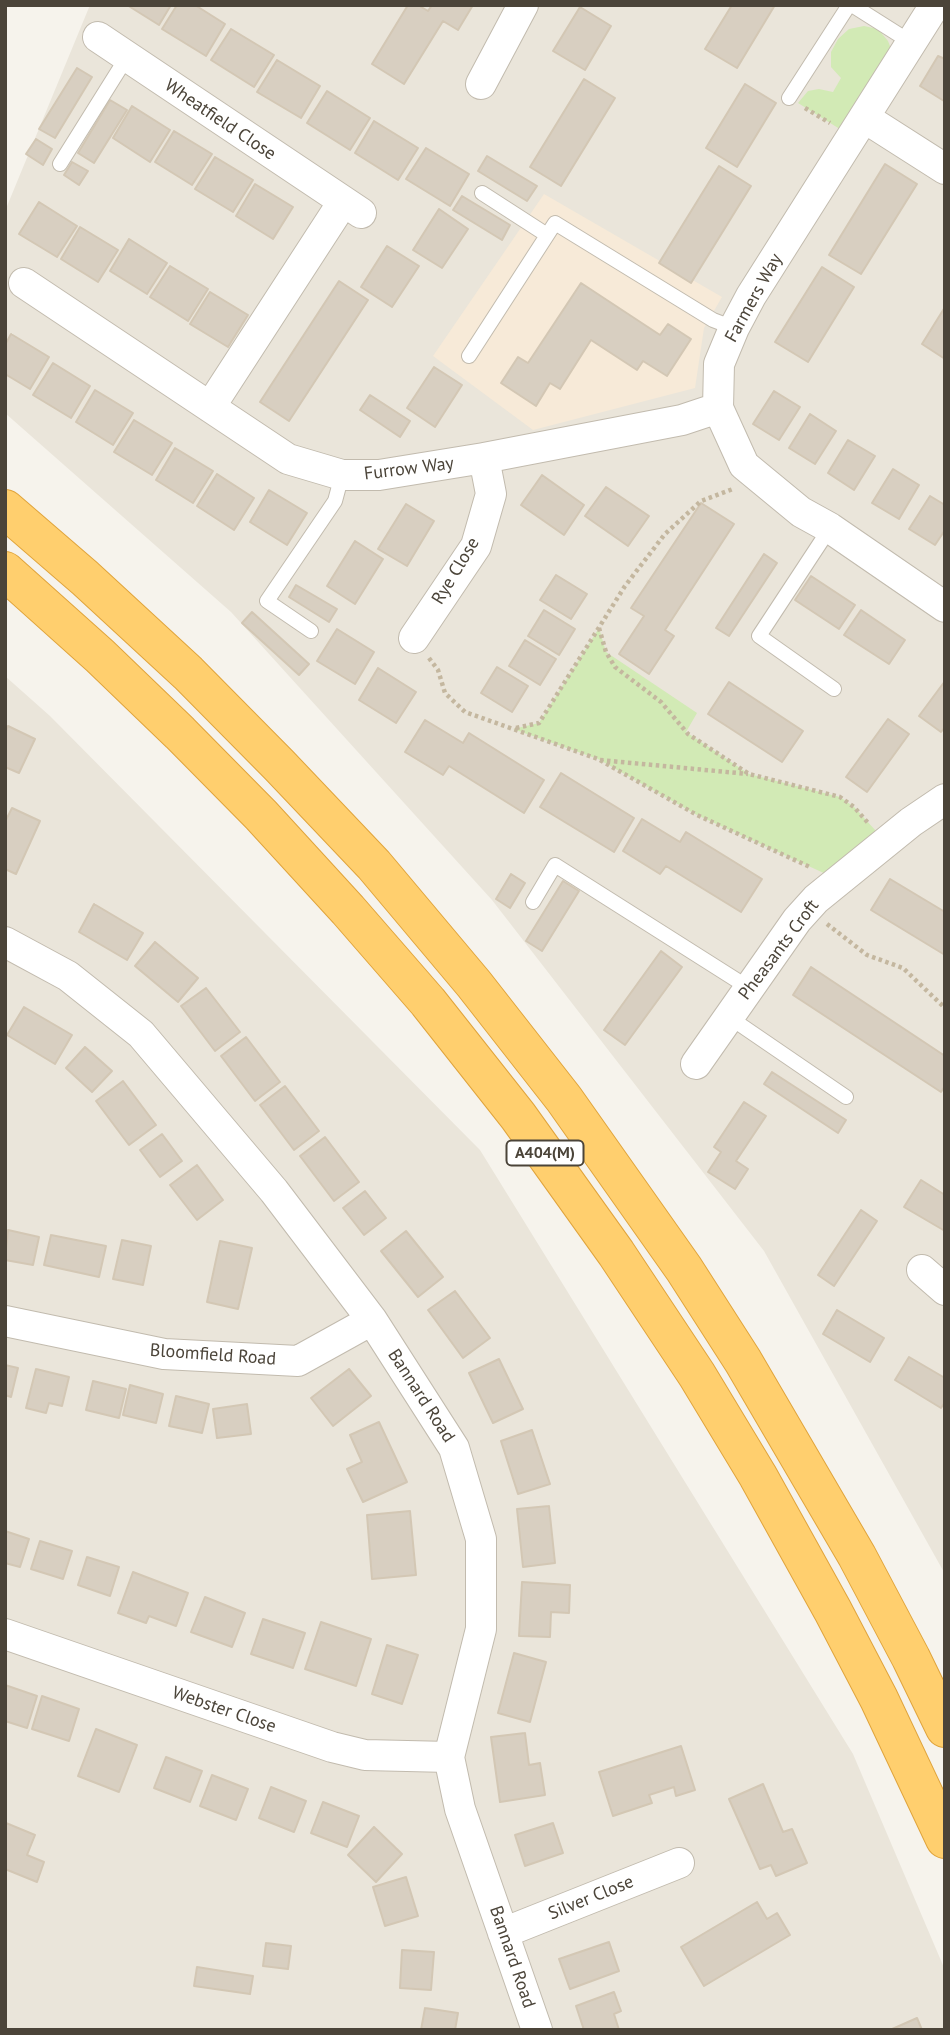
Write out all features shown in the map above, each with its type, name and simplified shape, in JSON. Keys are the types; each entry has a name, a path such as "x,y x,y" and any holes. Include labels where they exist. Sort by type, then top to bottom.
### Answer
{"highway":[{"name":"A404(M)","path":"5,509 169,656 374,865 474,984 564,1099 684,1269 743,1361 857,1556 945,1728"},
{"name":"A404(M)","path":"5,571 140,694 261,816 428,1002 518,1116 616,1253 697,1375 758,1476 879,1699 945,1839"}],"street":[{"path":"481,84 523,5"},
{"name":"Farmers Way","path":"935,5 751,296 719,364 718,408 744,465 801,512 830,528 945,607"},
{"name":"Wheatfield Close","path":"98,37 352,208 210,407"},
{"path":"858,128 945,169"},
{"name":"Furrow Way","path":"24,282 288,459 342,475 379,475 484,458 682,420 718,408"},
{"name":"Rye Close","path":"414,638 477,546 491,494 484,458"},
{"name":"Pheasants Croft","path":"696,1064 808,908 886,842 945,799"},
{"name":"Bannard Road","path":"5,943 68,976 142,1034 274,1191 372,1320 454,1448 481,1539 481,1629 449,1757 460,1809 537,2030"},
{"path":"922,1270 945,1290"},
{"name":"Bloomfield Road","path":"5,1321 164,1354 298,1361 372,1320"},
{"name":"Webster Close","path":"5,1634 332,1747 365,1755 449,1757"},
{"name":"Silver Close","path":"503,1933 679,1863"}],"lane":[{"path":"789,98 850,5 912,43"},
{"path":"60,163 127,57"},
{"path":"482,192 547,235"},
{"path":"469,356 555,223 713,320 734,328"},
{"path":"311,631 267,601 335,501 342,475"},
{"path":"830,528 759,636 834,689"},
{"path":"533,902 555,865 750,988"},
{"path":"729,1017 846,1097"}],"path":[{"path":"789,98 858,128"},
{"path":"513,729 539,723 625,586 681,516 701,501 760,478"},
{"path":"599,628 606,652 615,667 661,702 688,734 749,774"},
{"path":"414,638 438,670 445,693 465,712 598,760 697,815 839,880"},
{"path":"598,760 749,774 840,797 854,807 886,842"},
{"path":"808,908 867,955 903,968 945,1008"}],"shaded area":[{"path":"90,5 945,5 945,1574 764,1251 492,900 231,612 5,413 5,211"},
{"path":"544,194 722,297 704,328 695,388 533,430 433,356"},
{"path":"5,676 50,716 480,1150 853,1754 945,1970 945,2030 5,2030"}],"green space":[{"path":"864,26 878,29 888,41 893,54 843,131 798,103 808,91 819,89 833,92 841,78 831,67 831,52 838,39 849,29"},
{"path":"599,628 606,652 697,713 686,732 749,774 840,797 854,807 886,842 839,880 697,815 598,759 513,729 539,723"}],"building":[{"path":"127,5 171,5 159,25"},
{"path":"177,5 195,5 225,24 206,56 162,29"},
{"path":"408,5 418,5 428,11 432,5 473,5 458,30 443,21 404,84 372,64"},
{"path":"732,5 775,5 737,68 705,49"},
{"path":"580,7 611,26 585,70 553,51"},
{"path":"231,29 274,55 254,87 211,60"},
{"path":"938,56 945,59 944,101 920,86"},
{"path":"277,60 320,86 301,118 257,92"},
{"path":"77,68 92,77 55,138 39,129"},
{"path":"584,79 615,98 561,186 530,167"},
{"path":"745,84 776,103 737,167 706,148"},
{"path":"327,91 370,118 350,150 307,123"},
{"path":"110,100 127,110 94,163 78,153"},
{"path":"132,106 170,130 150,162 113,138"},
{"path":"374,121 418,148 398,180 355,153"},
{"path":"174,131 212,154 192,185 155,162"},
{"path":"36,139 52,149 43,165 26,154"},
{"path":"426,148 469,174 450,206 406,179"},
{"path":"487,156 537,186 527,201 478,171"},
{"path":"215,157 253,180 233,212 195,189"},
{"path":"72,162 88,171 79,185 64,175"},
{"path":"885,164 917,184 861,274 829,255"},
{"path":"719,166 751,186 691,283 659,263"},
{"path":"255,184 293,207 273,239 236,216"},
{"path":"462,196 510,225 502,240 453,210"},
{"path":"39,202 77,226 57,257 19,234"},
{"path":"439,209 468,229 442,268 413,250"},
{"path":"80,227 118,250 98,282 61,259"},
{"path":"129,239 167,263 147,294 110,271"},
{"path":"387,246 419,266 392,307 361,287"},
{"path":"170,266 208,289 188,321 150,297"},
{"path":"822,267 854,287 808,362 775,342"},
{"path":"339,281 368,300 289,421 260,402"},
{"path":"581,283 660,335 668,324 691,339 667,376 643,361 637,370 591,340 560,389 550,383 536,406 501,383 518,357 528,363"},
{"path":"210,292 248,315 228,347 190,324"},
{"path":"945,307 945,359 922,344"},
{"path":"11,334 49,357 30,389 5,374 5,345"},
{"path":"53,363 90,386 71,418 33,395"},
{"path":"434,367 462,385 435,427 407,408"},
{"path":"95,390 133,413 113,445 76,422"},
{"path":"774,391 800,407 779,440 753,424"},
{"path":"370,395 410,421 400,437 360,410"},
{"path":"810,414 836,431 815,464 789,448"},
{"path":"134,420 172,443 152,475 114,452"},
{"path":"848,440 875,456 854,490 828,473"},
{"path":"175,448 213,471 193,503 156,480"},
{"path":"893,469 919,485 899,519 872,503"},
{"path":"217,474 254,498 234,530 197,506"},
{"path":"542,475 584,505 564,535 521,505"},
{"path":"606,487 649,516 628,546 585,516"},
{"path":"269,490 307,513 287,545 250,522"},
{"path":"930,496 945,505 945,530 935,545 909,529"},
{"path":"701,503 734,524 665,630 674,636 649,674 619,654 644,616 631,608"},
{"path":"406,504 434,521 407,566 378,549"},
{"path":"355,541 383,559 355,604 327,586"},
{"path":"764,554 777,563 729,636 716,628"},
{"path":"556,575 587,594 571,619 540,600"},
{"path":"811,576 855,605 839,629 795,600"},
{"path":"296,585 337,609 329,622 289,597"},
{"path":"544,610 575,629 559,655 528,636"},
{"path":"861,610 905,640 889,664 844,635"},
{"path":"252,612 309,664 299,675 242,623"},
{"path":"337,629 374,652 355,684 317,661"},
{"path":"525,640 556,659 540,685 509,666"},
{"path":"497,667 528,686 512,712 481,693"},
{"path":"378,668 416,692 396,723 359,700"},
{"path":"945,681 945,727 941,732 919,716"},
{"path":"729,682 803,731 782,762 708,714"},
{"path":"888,719 909,734 867,792 846,777"},
{"path":"425,720 463,743 469,733 544,780 524,813 449,766 443,775 405,752"},
{"path":"8,726 35,739 19,773 5,767 5,733"},
{"path":"561,773 634,818 614,852 540,807"},
{"path":"12,808 40,821 16,874 5,869 5,822"},
{"path":"642,819 680,842 686,832 762,879 741,912 666,866 660,874 623,851"},
{"path":"511,874 525,883 510,908 496,899"},
{"path":"890,879 945,912 945,955 871,910"},
{"path":"563,881 579,891 542,951 526,941"},
{"path":"94,904 143,933 127,960 79,932"},
{"path":"155,942 198,978 178,1002 135,966"},
{"path":"661,951 682,967 625,1045 604,1030"},
{"path":"811,967 945,1056 945,1086 941,1092 793,995"},
{"path":"206,988 240,1032 215,1051 181,1006"},
{"path":"24,1007 72,1035 55,1064 7,1035"},
{"path":"246,1037 280,1082 255,1101 221,1056"},
{"path":"85,1047 112,1071 92,1092 66,1068"},
{"path":"772,1072 846,1120 838,1133 764,1084"},
{"path":"123,1081 156,1125 129,1145 96,1101"},
{"path":"285,1086 319,1131 294,1150 260,1105"},
{"path":"744,1102 766,1116 736,1161 748,1169 735,1189 708,1172 721,1152 714,1147"},
{"path":"162,1134 182,1161 160,1177 140,1150"},
{"path":"325,1137 359,1182 334,1201 300,1156"},
{"path":"197,1165 223,1200 197,1220 170,1185"},
{"path":"921,1180 945,1195 945,1231 904,1207"},
{"path":"365,1191 386,1218 364,1235 343,1208"},
{"path":"861,1210 877,1221 834,1286 818,1275"},
{"path":"8,1230 39,1237 33,1265 5,1260"},
{"path":"406,1231 443,1277 418,1297 381,1251"},
{"path":"51,1235 106,1246 99,1277 44,1265"},
{"path":"122,1240 151,1246 143,1285 113,1279"},
{"path":"220,1241 252,1248 238,1309 207,1302"},
{"path":"455,1291 490,1338 463,1358 428,1310"},
{"path":"837,1310 884,1338 870,1362 823,1334"},
{"path":"909,1357 945,1378 945,1402 941,1408 895,1380"},
{"path":"499,1359 523,1409 493,1423 469,1373"},
{"path":"5,1365 18,1368 11,1397 5,1395"},
{"path":"36,1369 69,1377 62,1406 49,1403 46,1413 26,1408"},
{"path":"349,1369 371,1396 333,1426 311,1398"},
{"path":"93,1381 126,1389 119,1418 86,1410"},
{"path":"130,1385 163,1394 156,1423 123,1415"},
{"path":"176,1396 209,1404 202,1433 169,1426"},
{"path":"247,1404 251,1434 217,1438 213,1409"},
{"path":"379,1422 407,1482 363,1502 347,1469 362,1462 350,1435"},
{"path":"532,1430 550,1484 518,1494 501,1441"},
{"path":"549,1506 555,1563 523,1567 517,1509"},
{"path":"410,1511 416,1575 372,1579 367,1515"},
{"path":"5,1531 29,1539 20,1567 5,1563"},
{"path":"40,1541 72,1551 63,1579 31,1569"},
{"path":"87,1557 119,1567 110,1596 78,1585"},
{"path":"133,1572 188,1593 176,1626 149,1616 146,1623 118,1613"},
{"path":"522,1582 570,1585 569,1613 551,1612 550,1637 519,1636"},
{"path":"205,1597 245,1613 232,1647 191,1632"},
{"path":"263,1619 305,1633 293,1668 251,1654"},
{"path":"321,1622 371,1639 356,1686 305,1669"},
{"path":"387,1645 418,1655 402,1704 372,1694"},
{"path":"514,1653 546,1662 530,1722 498,1713"},
{"path":"5,1685 37,1696 27,1728 5,1721"},
{"path":"42,1696 79,1709 69,1741 32,1729"},
{"path":"96,1729 137,1745 119,1792 78,1776"},
{"path":"525,1733 529,1765 540,1763 545,1795 500,1802 491,1737"},
{"path":"681,1746 695,1790 676,1796 674,1787 649,1795 652,1803 613,1816 599,1772"},
{"path":"166,1757 202,1771 190,1802 154,1788"},
{"path":"212,1775 248,1789 236,1820 200,1806"},
{"path":"763,1784 783,1832 792,1829 807,1863 776,1876 771,1865 760,1869 729,1799"},
{"path":"271,1787 306,1801 294,1832 259,1818"},
{"path":"323,1802 359,1816 347,1847 311,1833"},
{"path":"6,1823 35,1835 27,1855 44,1862 37,1882 5,1869"},
{"path":"553,1823 563,1853 525,1866 515,1835"},
{"path":"374,1827 402,1854 376,1882 348,1855"},
{"path":"406,1877 418,1916 385,1926 373,1887"},
{"path":"757,1902 767,1919 777,1913 790,1935 704,1986 681,1947"},
{"path":"609,1942 619,1971 570,1989 559,1959"},
{"path":"266,1943 291,1946 288,1969 263,1966"},
{"path":"402,1950 434,1952 431,1990 400,1988"},
{"path":"197,1967 253,1976 250,1994 194,1986"},
{"path":"614,1992 621,2011 614,2014 619,2030 584,2030 576,2006"},
{"path":"425,2008 458,2013 455,2030 421,2030"},
{"path":"917,2018 922,2030 890,2030"}]}
